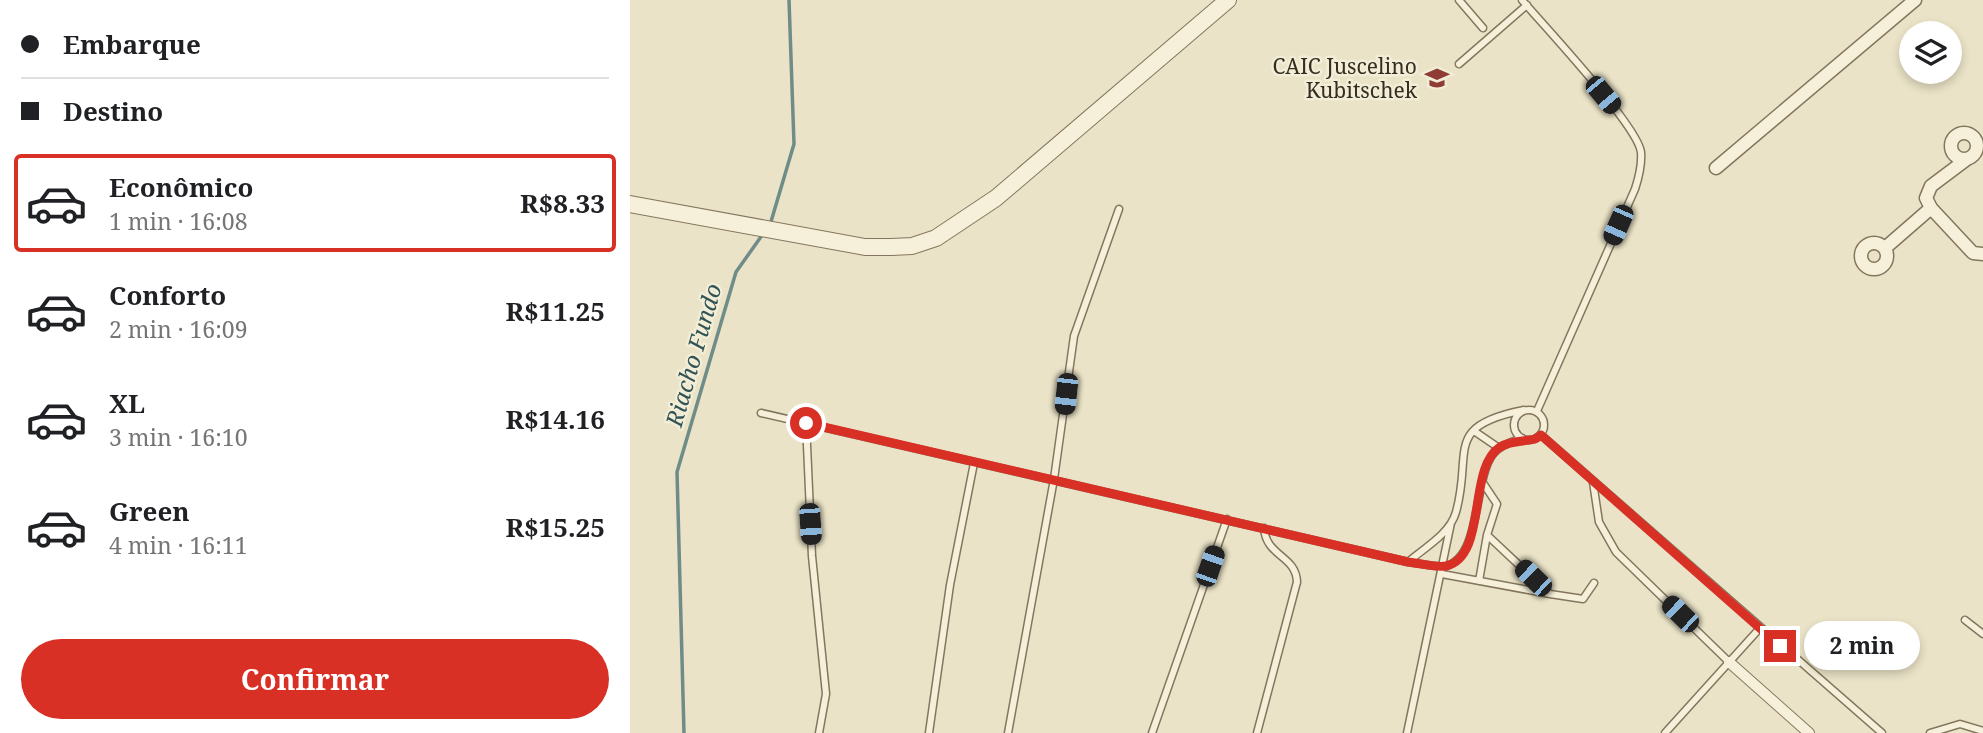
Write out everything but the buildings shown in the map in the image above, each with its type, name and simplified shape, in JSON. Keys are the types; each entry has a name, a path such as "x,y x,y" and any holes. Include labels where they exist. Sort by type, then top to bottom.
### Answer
{"street":[{"path":"630,204 865,247 912,246 953,229 996,198 1228,0"},
{"path":"1716,168 1915,0"},
{"path":"1967,159 1931,186 1926,198 1931,208 1973,253 1983,254"},
{"path":"1885,248 1931,208"},
{"path":"1729,662 1809,733"}],"lane":[{"path":"1459,0 1483,28"},
{"path":"1460,64 1525,3 1618,113 1633,133 1641,151 1640,173 1635,189 1537,411"},
{"path":"1007,733 1054,479 1074,336 1119,209"},
{"path":"1524,410 1515,420 1516,434 1528,440 1541,435"},
{"path":"1407,733 1451,523 1456,512 1466,443 1484,419 1524,410 1537,411 1545,422 1541,435"},
{"path":"761,413 1264,527 1479,581 1583,599 1594,583"},
{"path":"806,423 812,556 826,695 819,733"},
{"path":"1474,431 1499,448"},
{"path":"1541,435 1882,733"},
{"path":"1443,570 1467,548 1485,468 1499,448 1522,438"},
{"path":"929,733 950,585 974,463"},
{"path":"1593,482 1599,522 1616,552 1729,662"},
{"path":"1479,581 1487,535 1497,505 1483,483"},
{"path":"1152,733 1227,519"},
{"path":"1408,562 1451,523"},
{"path":"1257,733 1297,582 1292,565 1268,544 1264,527"},
{"path":"1487,535 1550,594"},
{"path":"1965,620 1983,634"},
{"path":"1665,733 1760,628"},
{"path":"1930,733 1947,731 1960,724 1983,731"}],"waterway":[{"name":"Riacho Fundo","path":"770,225 794,144 789,0"},
{"name":"Riacho Fundo","path":"684,733 677,472 736,272 763,234"}],"place":[{"name":"CAIC Juscelino Kubitschek","path":"1437,78"}],"route":[{"path":"806,423 1408,562 1444,567 1461,557 1467,548 1485,468 1492,455 1499,448 1522,438 1535,439 1541,435 1780,646"}]}
